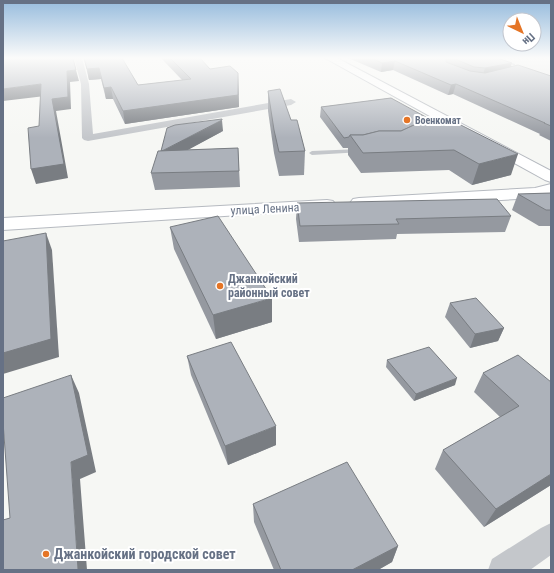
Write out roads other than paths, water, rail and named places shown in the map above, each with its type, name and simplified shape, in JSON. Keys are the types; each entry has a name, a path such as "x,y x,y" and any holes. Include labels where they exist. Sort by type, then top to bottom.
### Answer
{"main road":[{"path":"379,85 551,177"},
{"name":"улица Ленина","path":"3,224 535,193 551,189"}],"street":[{"path":"85,85 88,138 291,102"},
{"path":"503,570 551,538"}],"lane":[{"path":"451,133 465,131"},
{"path":"312,153 365,150"}],"place":[{"name":"Военкомат","path":"407,120"},
{"name":"Джанкойский районный совет","path":"220,286"},
{"name":"Джанкойский городской совет","path":"46,554"}]}
